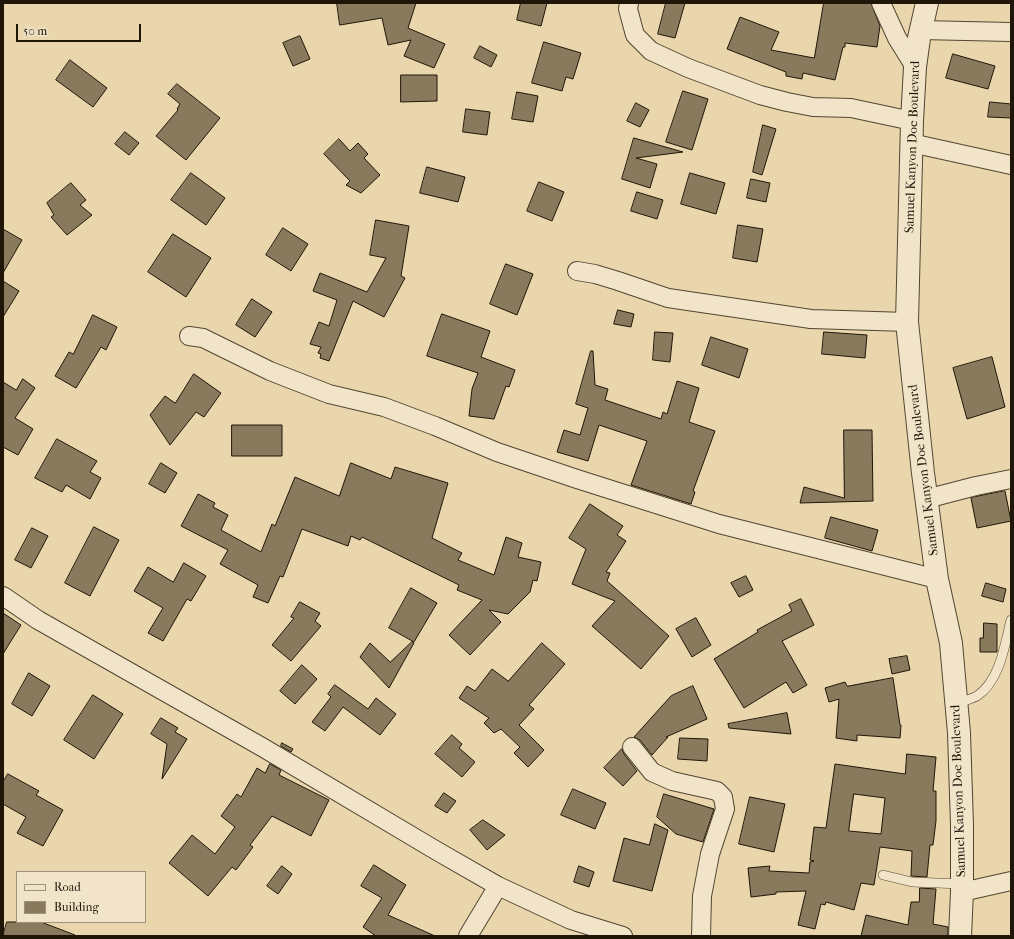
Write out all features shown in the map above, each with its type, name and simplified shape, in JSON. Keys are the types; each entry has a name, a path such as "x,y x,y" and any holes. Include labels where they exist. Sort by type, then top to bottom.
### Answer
{"street":[{"path":"629,3 628,9 635,36 652,51 688,68 760,94 787,102 813,107 852,108 912,121"},
{"path":"881,3 897,38 915,67"},
{"name":"Samuel Kanyon Doe Boulevard","path":"927,3 920,30 915,67 911,143 908,322 926,499 938,579 951,643 959,732 962,825 960,936"},
{"path":"920,30 1011,32"},
{"path":"911,143 1011,165"},
{"path":"577,271 595,274 668,298 811,319 908,322"},
{"path":"189,336 203,338 270,371 329,394 384,407 435,426 497,452 577,479 719,524 938,579"},
{"path":"926,499 976,486 1011,479"},
{"path":"3,596 38,620 262,747 498,886 571,920 623,936"},
{"path":"632,747 652,772 672,781 717,791 723,797 725,809 710,854 702,896 701,936"},
{"path":"962,888 1011,881"},
{"path":"468,936 498,886"}],"lane":[{"path":"956,704 978,695 998,670 1011,620"},
{"path":"883,875 912,882 962,888"}],"building":[{"path":"337,3 416,3 408,28 445,44 434,68 404,56 411,40 388,45 382,18 340,25"},
{"path":"521,3 547,3 541,26 517,20"},
{"path":"666,3 685,3 675,38 658,34"},
{"path":"824,3 871,3 880,26 877,47 845,43 835,80 803,73 802,79 786,76 786,72 727,49 740,17 779,32 771,50 814,58"},
{"path":"300,36 310,59 293,66 283,43"},
{"path":"544,42 581,53 573,79 566,77 562,91 532,83"},
{"path":"480,46 497,55 491,67 474,58"},
{"path":"953,54 995,66 988,89 946,78"},
{"path":"70,60 107,88 93,107 56,80"},
{"path":"401,75 437,75 437,101 401,102"},
{"path":"177,84 220,118 186,160 156,136 178,110 177,109 180,104 168,94"},
{"path":"683,91 708,99 692,150 666,142"},
{"path":"517,92 538,96 533,122 512,119"},
{"path":"990,102 1011,104 1011,118 988,117"},
{"path":"636,103 649,110 640,127 627,121"},
{"path":"466,109 490,112 487,135 463,132"},
{"path":"763,125 776,129 762,175 753,172"},
{"path":"125,132 139,143 129,155 115,144"},
{"path":"634,138 683,152 636,158 657,164 650,188 622,179"},
{"path":"339,139 350,151 358,143 368,154 364,158 380,175 361,193 346,185 350,181 324,154"},
{"path":"427,167 465,177 458,202 420,193"},
{"path":"191,173 225,198 206,225 171,200"},
{"path":"690,173 725,183 716,214 681,204"},
{"path":"751,179 770,183 766,202 747,198"},
{"path":"539,182 564,192 552,221 527,211"},
{"path":"71,183 86,200 80,205 92,215 67,235 51,217 54,215 47,203"},
{"path":"637,192 663,200 657,219 631,211"},
{"path":"376,220 409,226 401,276 405,278 384,317 353,301 329,361 320,358 321,354 318,353 321,347 310,344 319,322 329,326 337,300 313,291 320,273 367,292 386,258 370,255"},
{"path":"738,225 763,229 757,262 733,258"},
{"path":"283,228 308,244 291,271 266,255"},
{"path":"3,229 22,240 3,273"},
{"path":"173,234 211,258 186,297 148,272"},
{"path":"506,264 533,274 517,315 490,304"},
{"path":"3,281 19,291 3,317"},
{"path":"252,299 272,312 255,337 236,325"},
{"path":"618,310 634,314 631,327 614,324"},
{"path":"442,314 490,331 481,357 515,370 509,387 506,386 494,419 469,416 472,389 478,373 427,356"},
{"path":"93,315 117,327 106,350 101,347 76,388 55,376 69,352 73,354"},
{"path":"655,332 673,333 670,362 653,360"},
{"path":"824,332 867,335 865,358 822,354"},
{"path":"711,337 748,349 739,378 702,365"},
{"path":"591,351 593,351 595,385 608,389 605,400 661,419 663,412 667,414 677,381 699,388 689,422 715,431 693,491 695,492 691,504 631,485 647,441 599,425 588,461 557,452 564,430 580,435 588,408 576,404"},
{"path":"992,357 1005,407 967,419 953,368"},
{"path":"194,374 221,393 204,417 196,412 170,445 150,415 165,396 175,403"},
{"path":"23,379 35,388 15,418 33,429 18,455 3,447 3,382 16,390"},
{"path":"232,425 282,425 282,456 232,456"},
{"path":"844,430 872,430 873,501 800,503 804,487 844,498"},
{"path":"57,439 97,461 90,472 101,478 90,499 66,485 62,492 35,478"},
{"path":"161,463 177,473 165,493 149,484"},
{"path":"351,463 391,479 395,467 448,483 432,538 462,553 458,560 494,575 506,537 522,543 518,557 541,562 537,581 533,580 530,592 508,614 489,610 501,622 470,655 449,635 482,600 457,590 459,585 362,537 360,540 351,536 348,546 302,529 283,577 280,576 268,603 253,597 258,585 220,564 228,550 181,526 198,494 215,503 213,507 228,515 221,530 261,552 272,524 275,526 295,477 339,496"},
{"path":"1005,491 1011,521 977,528 971,498"},
{"path":"590,504 623,526 617,535 626,541 606,572 610,573 607,581 669,636 641,669 592,626 615,601 572,584 586,549 569,538"},
{"path":"831,517 878,530 872,551 825,538"},
{"path":"94,527 119,540 90,596 65,583"},
{"path":"32,528 48,536 31,568 15,560"},
{"path":"184,563 206,576 191,601 187,599 163,641 148,633 163,608 134,591 148,567 173,582"},
{"path":"746,576 753,590 739,597 731,583"},
{"path":"986,583 1006,589 1003,602 982,596"},
{"path":"411,588 437,603 414,642 389,628"},
{"path":"801,599 814,625 782,641 807,685 793,693 786,682 744,708 714,659 758,632 757,630 792,611 789,605"},
{"path":"300,602 320,613 315,621 321,626 291,661 272,645 294,618 291,617"},
{"path":"3,613 21,625 3,654"},
{"path":"696,618 711,645 692,657 676,629"},
{"path":"984,623 997,624 997,652 980,652 980,638 983,638"},
{"path":"412,642 414,643 389,688 360,657 370,643 390,662"},
{"path":"542,643 565,664 529,705 534,709 519,725 544,750 528,767 514,753 520,747 501,729 494,733 484,723 489,718 459,698 467,686 475,691 492,669 508,681"},
{"path":"907,656 910,670 892,674 889,659"},
{"path":"302,665 317,679 295,704 280,691"},
{"path":"29,673 50,686 32,716 12,704"},
{"path":"893,678 901,725 900,738 857,735 857,741 836,738 839,699 829,702 825,688 845,682 847,686"},
{"path":"335,685 368,709 376,698 396,714 380,735 343,707 325,731 312,722 331,697 328,694"},
{"path":"693,686 707,719 666,737 668,737 652,755 640,740 634,737 671,696"},
{"path":"93,695 123,714 94,759 64,740"},
{"path":"787,713 791,734 729,728 728,724"},
{"path":"161,718 178,728 175,732 187,739 162,779 167,744 151,734"},
{"path":"452,735 462,744 459,748 475,762 462,777 435,754"},
{"path":"680,738 708,739 707,761 678,759"},
{"path":"282,743 293,749 291,752 281,746"},
{"path":"622,749 637,771 623,786 604,768"},
{"path":"907,754 936,757 933,791 936,791 936,821 933,845 930,845 927,877 911,876 912,851 880,847 874,885 861,883 854,910 826,902 825,905 821,904 815,929 798,925 806,891 776,892 776,894 751,897 748,868 770,866 769,871 809,873 810,862 814,861 810,860 814,827 826,828 835,764 905,774","holes":["854,794 885,798 881,834 849,831"]},
{"path":"270,764 281,770 279,775 329,800 311,836 272,816 250,845 253,847 236,870 232,867 208,896 169,863 192,835 215,854 235,827 221,816 237,794 241,797 257,768 265,773"},
{"path":"8,774 39,791 36,795 63,810 43,846 17,833 26,817 3,804 3,782"},
{"path":"573,789 606,803 595,829 561,815"},
{"path":"444,793 456,801 447,813 435,806"},
{"path":"664,794 714,809 703,842 676,834 657,817"},
{"path":"750,797 785,804 774,852 739,844"},
{"path":"483,820 505,835 487,850 470,830"},
{"path":"655,824 668,830 652,891 613,881 624,838 649,845"},
{"path":"374,865 406,885 388,915 435,936 376,936 363,927 382,898 361,886"},
{"path":"282,866 292,874 278,894 267,886"},
{"path":"579,866 594,872 589,887 574,882"},
{"path":"920,888 936,889 933,924 948,927 948,936 861,936 866,915 908,925 911,902 919,902"},
{"path":"7,922 44,923 75,935 75,936 3,936"}]}
